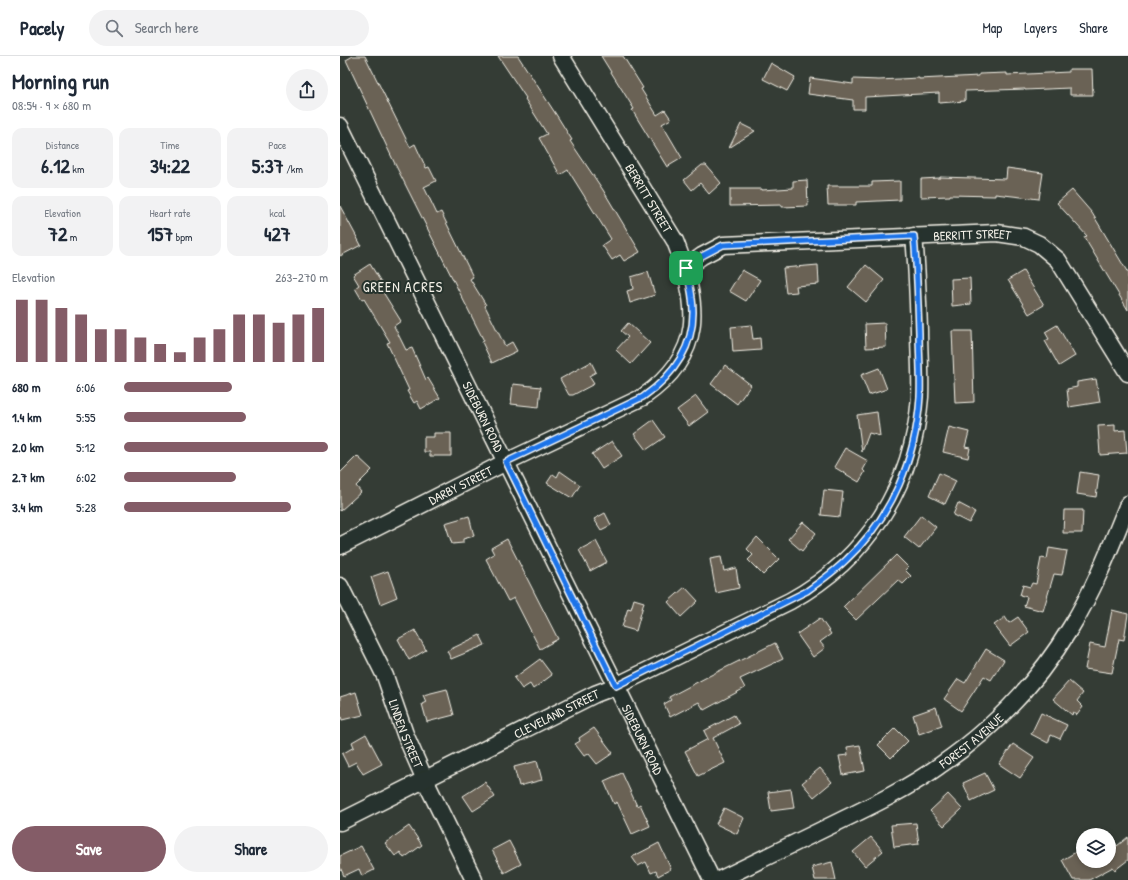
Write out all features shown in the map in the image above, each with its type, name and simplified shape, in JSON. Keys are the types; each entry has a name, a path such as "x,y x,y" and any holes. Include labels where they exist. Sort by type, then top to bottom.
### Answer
{"street":[{"name":"BERRITT STREET","path":"561,56 672,235 686,268 702,256 723,245 914,236 997,234 1024,237 1039,244 1049,251 1063,267 1128,374"},
{"name":"SIDEBURN ROAD","path":"340,126 712,880"},
{"name":"CLEVELAND STREET","path":"340,822 596,694 616,686 807,591 848,559 879,522 893,499 913,444 920,396 914,236"},
{"name":"DARBY STREET","path":"340,546 506,462 643,397 656,388 669,375 684,352 692,324 692,298 686,268"},
{"name":"FOREST AVENUE","path":"719,880 897,792 939,766 987,729 1032,682 1050,660 1071,628 1093,588 1128,504"},
{"name":"LINDEN STREET","path":"340,586 384,676 405,734 425,780 474,880"}],"building":[{"path":"353,56 365,56 410,147 415,144 426,168 429,167 436,181 424,187 437,214 441,212 473,277 470,279 486,305 485,306 505,346 512,342 517,351 492,363 482,342 484,341 395,164 346,60"},
{"path":"498,56 518,56 559,119 572,140 570,141 603,190 640,252 624,261 620,255 612,260 602,245 611,239 568,170 560,175 539,138 547,134 525,99 526,98"},
{"path":"601,56 623,56 643,88 641,89 657,115 665,110 671,119 662,124 682,158 667,167 632,110 634,109"},
{"path":"771,63 795,77 787,91 763,79"},
{"path":"1069,69 1092,69 1093,95 1070,95 1070,88 965,91 965,101 939,103 939,93 865,97 865,109 853,109 853,100 808,94 810,78 853,84 853,79 919,79 1007,73 1007,75 1069,72"},
{"path":"741,124 755,131 729,148"},
{"path":"702,165 706,165 721,183 709,194 700,183 692,190 684,180"},
{"path":"1007,168 1043,173 1039,199 995,194 995,196 950,195 921,197 921,179 940,177 1006,179"},
{"path":"807,180 808,206 730,206 730,189 762,190 793,188 793,181"},
{"path":"900,181 900,200 856,202 856,205 828,205 827,186 872,186 872,182"},
{"path":"1072,190 1092,213 1128,273 1128,310 1084,237 1087,236 1057,203"},
{"path":"340,206 361,245 340,256"},
{"path":"370,264 384,287 381,289 401,321 394,326 406,350 412,348 426,380 428,378 440,398 421,409 417,401 414,403 407,391 409,390 387,343 390,342 364,299 362,300 355,288 359,285 353,275"},
{"path":"818,265 819,284 796,286 797,292 786,293 783,268"},
{"path":"866,265 884,280 866,302 848,287"},
{"path":"742,270 760,280 746,301 729,291"},
{"path":"1023,271 1044,305 1029,314 1008,280"},
{"path":"648,272 655,295 630,303 627,291 633,289 631,277"},
{"path":"970,278 971,304 952,306 951,279"},
{"path":"628,323 650,343 631,364 616,350 628,337 621,331"},
{"path":"885,323 886,347 866,348 865,324"},
{"path":"751,325 753,339 760,338 761,350 733,352 731,327"},
{"path":"1057,325 1075,356 1059,366 1045,341 1049,339 1045,332"},
{"path":"952,331 972,331 974,402 955,403"},
{"path":"591,362 596,372 589,376 594,384 573,395 569,395 560,379"},
{"path":"725,365 751,385 737,404 711,384"},
{"path":"879,368 887,389 869,395 861,375"},
{"path":"1096,379 1100,402 1069,407 1067,389 1077,387 1077,382"},
{"path":"513,384 541,387 539,407 511,404"},
{"path":"696,396 708,412 689,426 677,410"},
{"path":"877,412 880,436 869,433 862,452 857,415"},
{"path":"653,420 665,437 646,450 634,434"},
{"path":"1115,425 1115,431 1125,430 1127,453 1100,455 1098,426"},
{"path":"949,427 969,432 965,447 970,448 968,458 943,452"},
{"path":"434,433 451,433 451,456 430,456 430,452 424,452 424,437 434,437"},
{"path":"612,441 622,456 602,469 592,454"},
{"path":"845,448 868,461 863,470 865,472 859,482 834,467"},
{"path":"357,456 372,470 356,486 361,492 340,511 340,473"},
{"path":"560,471 580,485 572,498 547,483 553,474 557,477"},
{"path":"1080,472 1099,475 1096,497 1077,494"},
{"path":"939,473 956,481 945,504 929,496"},
{"path":"824,490 843,492 840,517 821,515"},
{"path":"958,503 975,512 969,523 953,515"},
{"path":"1064,510 1083,510 1082,533 1063,533"},
{"path":"605,513 611,525 601,530 594,519"},
{"path":"921,515 936,527 919,549 904,537"},
{"path":"469,516 474,536 463,539 463,543 452,544 445,523"},
{"path":"803,522 816,533 802,551 788,539"},
{"path":"757,537 779,559 763,575 748,560 753,555 747,549"},
{"path":"507,539 558,639 540,649 514,598 508,601 486,559 494,554 491,548"},
{"path":"596,541 607,562 590,571 579,550"},
{"path":"1049,548 1067,551 1062,575 1054,574 1043,611 1024,606 1027,597 1020,595 1023,585 1030,587 1032,583 1036,584 1041,558 1047,559"},
{"path":"896,555 908,567 905,570 911,576 903,584 898,580 856,620 843,607"},
{"path":"721,557 724,571 736,568 739,588 716,593 710,559"},
{"path":"388,571 397,597 380,604 371,577"},
{"path":"685,587 698,601 681,617 668,602"},
{"path":"634,599 644,602 636,631 622,627 628,608 631,609"},
{"path":"1112,610 1128,614 1124,640 1119,639 1112,673 1085,669 1090,644 1105,647"},
{"path":"1005,617 1009,623 1018,617 1029,632 1010,646 994,625"},
{"path":"820,618 831,634 820,642 825,648 813,657 797,634"},
{"path":"415,630 426,650 409,660 398,639"},
{"path":"480,635 485,645 451,659 447,651"},
{"path":"775,643 783,659 740,679 745,688 704,710 699,702 670,717 664,704 671,700 669,697"},
{"path":"986,649 1004,660 991,680 984,676 961,711 944,699 958,679 965,683"},
{"path":"540,659 552,675 533,689 530,684 522,689 514,678"},
{"path":"1069,681 1083,693 1077,701 1083,707 1077,715 1073,712 1072,715 1053,699"},
{"path":"447,689 454,715 427,722 422,704 426,702 423,695"},
{"path":"356,692 363,715 342,720 340,713 340,697"},
{"path":"936,707 942,726 919,734 913,715"},
{"path":"1041,713 1067,725 1060,739 1051,735 1048,743 1031,734"},
{"path":"734,715 739,724 713,738 725,763 698,776 685,751 708,739 704,731"},
{"path":"594,728 613,753 597,764 589,754 584,756 575,744 580,741 579,738"},
{"path":"895,728 908,741 891,758 878,745"},
{"path":"366,734 382,764 363,774 356,762 348,766 342,754 354,747 352,742"},
{"path":"1013,744 1034,758 1020,778 999,764"},
{"path":"860,745 865,771 843,775 839,756 848,755 847,747"},
{"path":"537,761 542,780 519,786 514,767"},
{"path":"820,768 832,782 814,797 802,783"},
{"path":"622,773 637,806 640,804 650,826 632,834 617,802 614,804 604,781"},
{"path":"985,773 994,790 971,801 963,783"},
{"path":"485,782 495,797 473,811 463,796"},
{"path":"791,789 794,808 771,811 768,792"},
{"path":"948,794 962,809 944,826 930,811"},
{"path":"724,808 744,818 737,834 716,824"},
{"path":"916,823 919,844 894,847 891,825"},
{"path":"409,826 422,845 404,858 400,852 395,856 385,843"},
{"path":"871,837 883,851 865,866 853,852"},
{"path":"1128,837 1128,860 1115,870 1114,868 1116,868 1116,845 1117,846"},
{"path":"509,841 521,864 504,873 492,850"},
{"path":"659,843 671,869 658,876 656,871 651,873 646,862 638,866 632,857"},
{"path":"361,846 374,870 362,876 359,869 344,876 340,867 340,856"},
{"path":"1076,852 1076,868 1111,868 1089,880 1073,880 1062,860"},
{"path":"832,862 836,880 815,880 812,867"}],"district":[{"name":"GREEN ACRES","path":"403,286"}],"route":[{"path":"914,236 920,396 913,444 893,499 879,522 848,559 828,576 790,601 616,686 506,462 643,397 656,388 669,375 684,352 689,339 692,324 692,298 686,268 702,256 723,245 914,236"}]}
